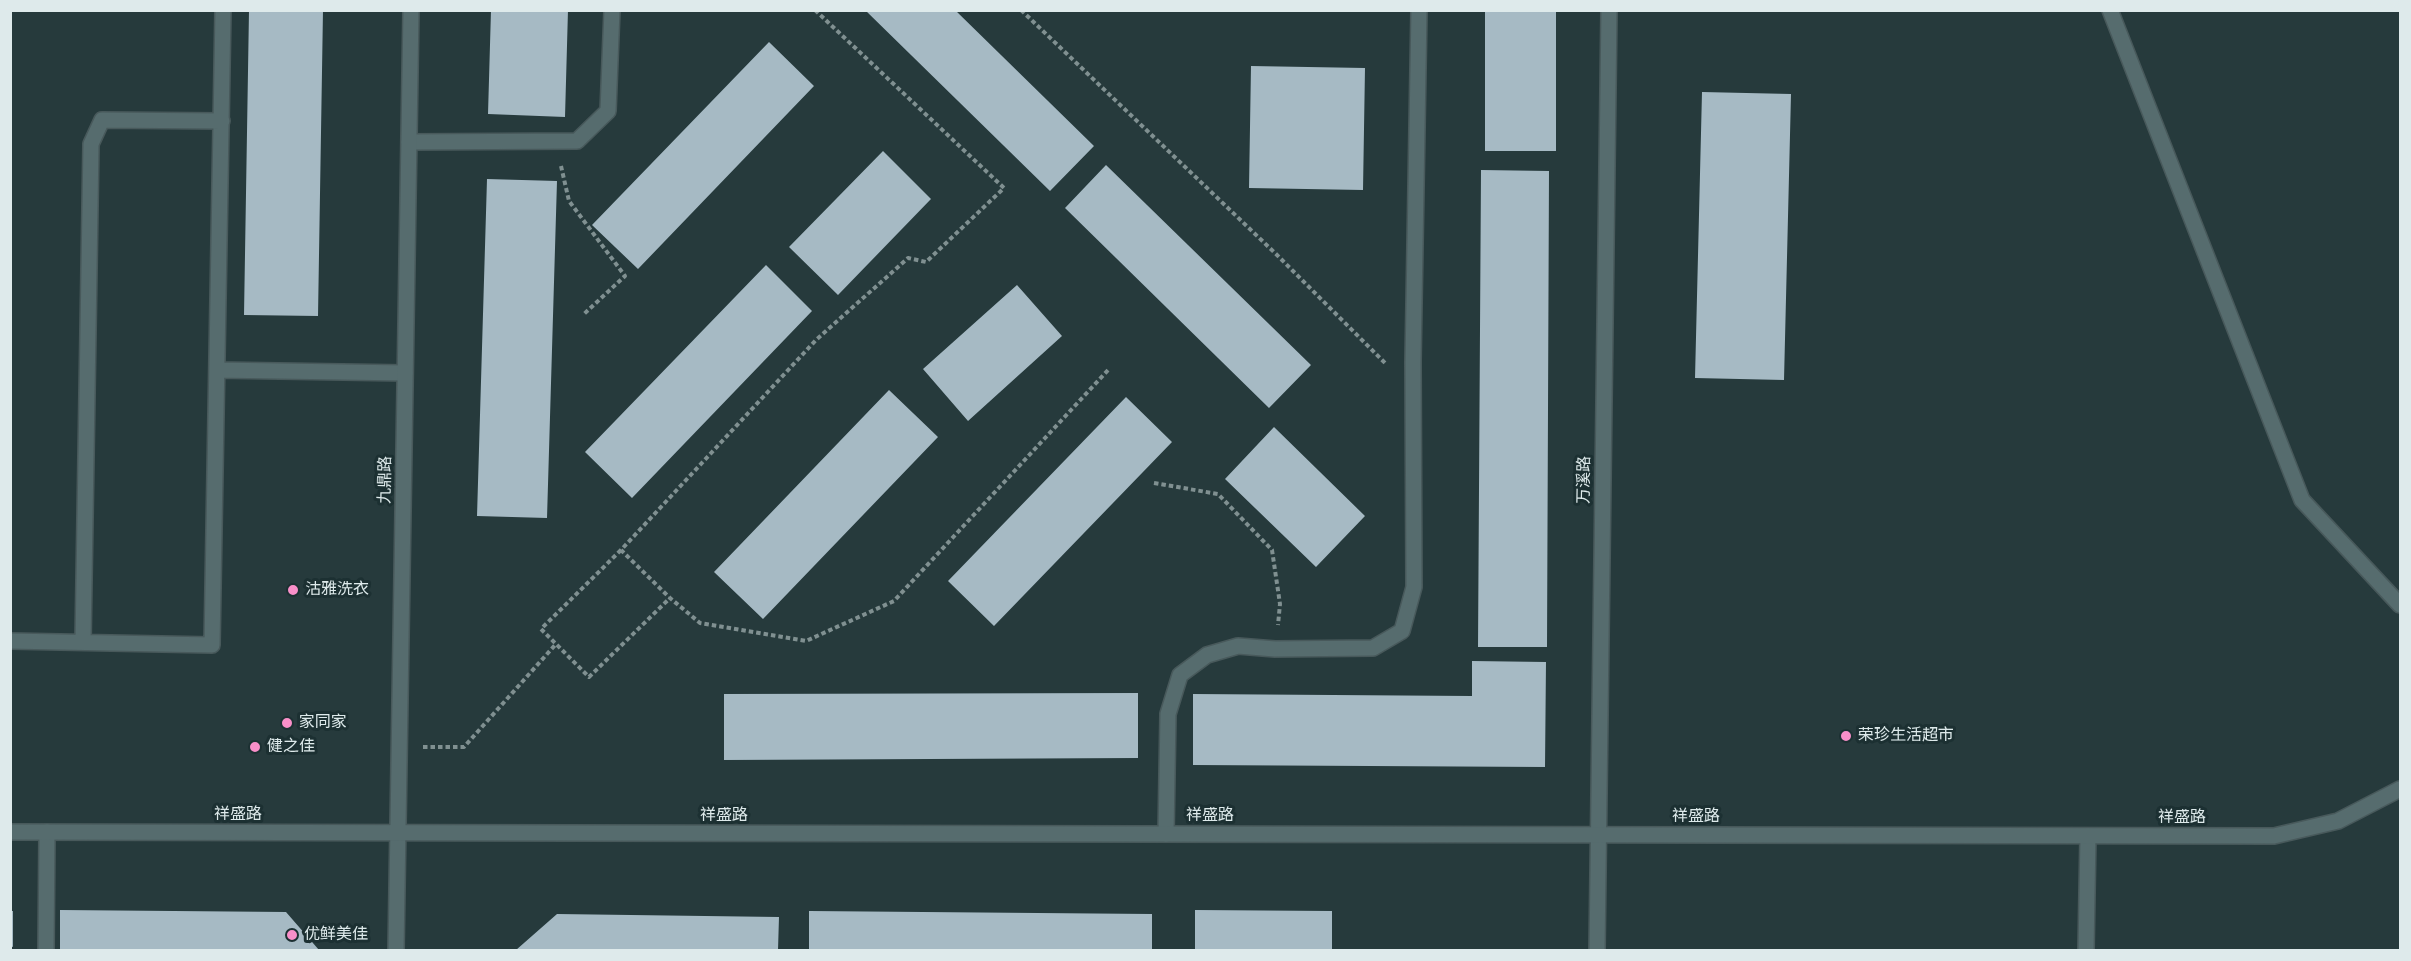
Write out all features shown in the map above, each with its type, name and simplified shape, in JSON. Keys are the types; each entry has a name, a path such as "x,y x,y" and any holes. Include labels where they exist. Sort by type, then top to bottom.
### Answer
{"street":[{"path":"10,641 212,645 223,10"},
{"name":"九鼎路","path":"396,951 411,10"},
{"path":"409,142 577,141 608,111 612,10"},
{"path":"1166,834 1168,714 1180,675 1207,655 1238,646 1275,649 1372,648 1402,631 1414,587 1413,391 1419,10"},
{"name":"万溪路","path":"1597,951 1609,10"},
{"path":"2110,10 2302,500 2398,596"},
{"path":"83,642 91,144 102,120 222,121"},
{"path":"217,370 405,373"},
{"name":"祥盛路","path":"10,832 2274,836 2338,821 2400,789"},
{"path":"46,832 46,951"},
{"path":"2086,951 2088,836"}],"path":[{"path":"670,598 589,677 541,628 621,550 816,340 908,258 926,262 1004,188 815,10"},
{"path":"1021,10 1276,254 1413,391"},
{"path":"556,141 569,201 625,276 584,314"},
{"path":"621,550 670,598 700,623 806,641 894,601 1110,368"},
{"path":"1154,483 1218,494 1272,550 1280,604 1275,649"},
{"path":"399,747 464,747 556,644"}],"building":[{"path":"249,10 323,10 318,316 244,315"},
{"path":"491,10 568,10 565,117 488,114"},
{"path":"865,10 955,10 1094,146 1050,191"},
{"path":"1485,10 1556,10 1556,151 1485,151"},
{"path":"769,42 814,86 638,269 592,225"},
{"path":"1251,66 1365,68 1363,190 1249,188"},
{"path":"1702,92 1791,94 1784,380 1695,378"},
{"path":"883,151 931,199 838,295 789,247"},
{"path":"1106,165 1311,365 1269,408 1065,208"},
{"path":"1481,170 1549,171 1547,647 1478,647"},
{"path":"487,179 557,181 547,518 477,516"},
{"path":"766,265 812,311 632,498 585,452"},
{"path":"1017,285 1062,336 968,421 923,369"},
{"path":"889,390 938,437 763,619 714,572"},
{"path":"1126,397 1172,442 994,626 948,581"},
{"path":"1274,427 1365,516 1316,567 1225,479"},
{"path":"1472,661 1546,662 1545,767 1193,765 1193,694 1472,696"},
{"path":"1138,693 1138,758 724,760 724,694"},
{"path":"60,910 286,912 319,950 60,950"},
{"path":"1195,910 1332,911 1332,950 1195,950"},
{"path":"10,911 13,911 13,947 10,946"},
{"path":"809,911 1152,914 1152,950 809,950"},
{"path":"557,914 779,917 778,950 516,950"}],"place":[{"name":"沽雅洗衣","path":"293,590"},
{"name":"家同家","path":"287,723"},
{"name":"荣珍生活超市","path":"1846,736"},
{"name":"健之佳","path":"255,747"},
{"name":"优鲜美佳","path":"292,935"}]}
